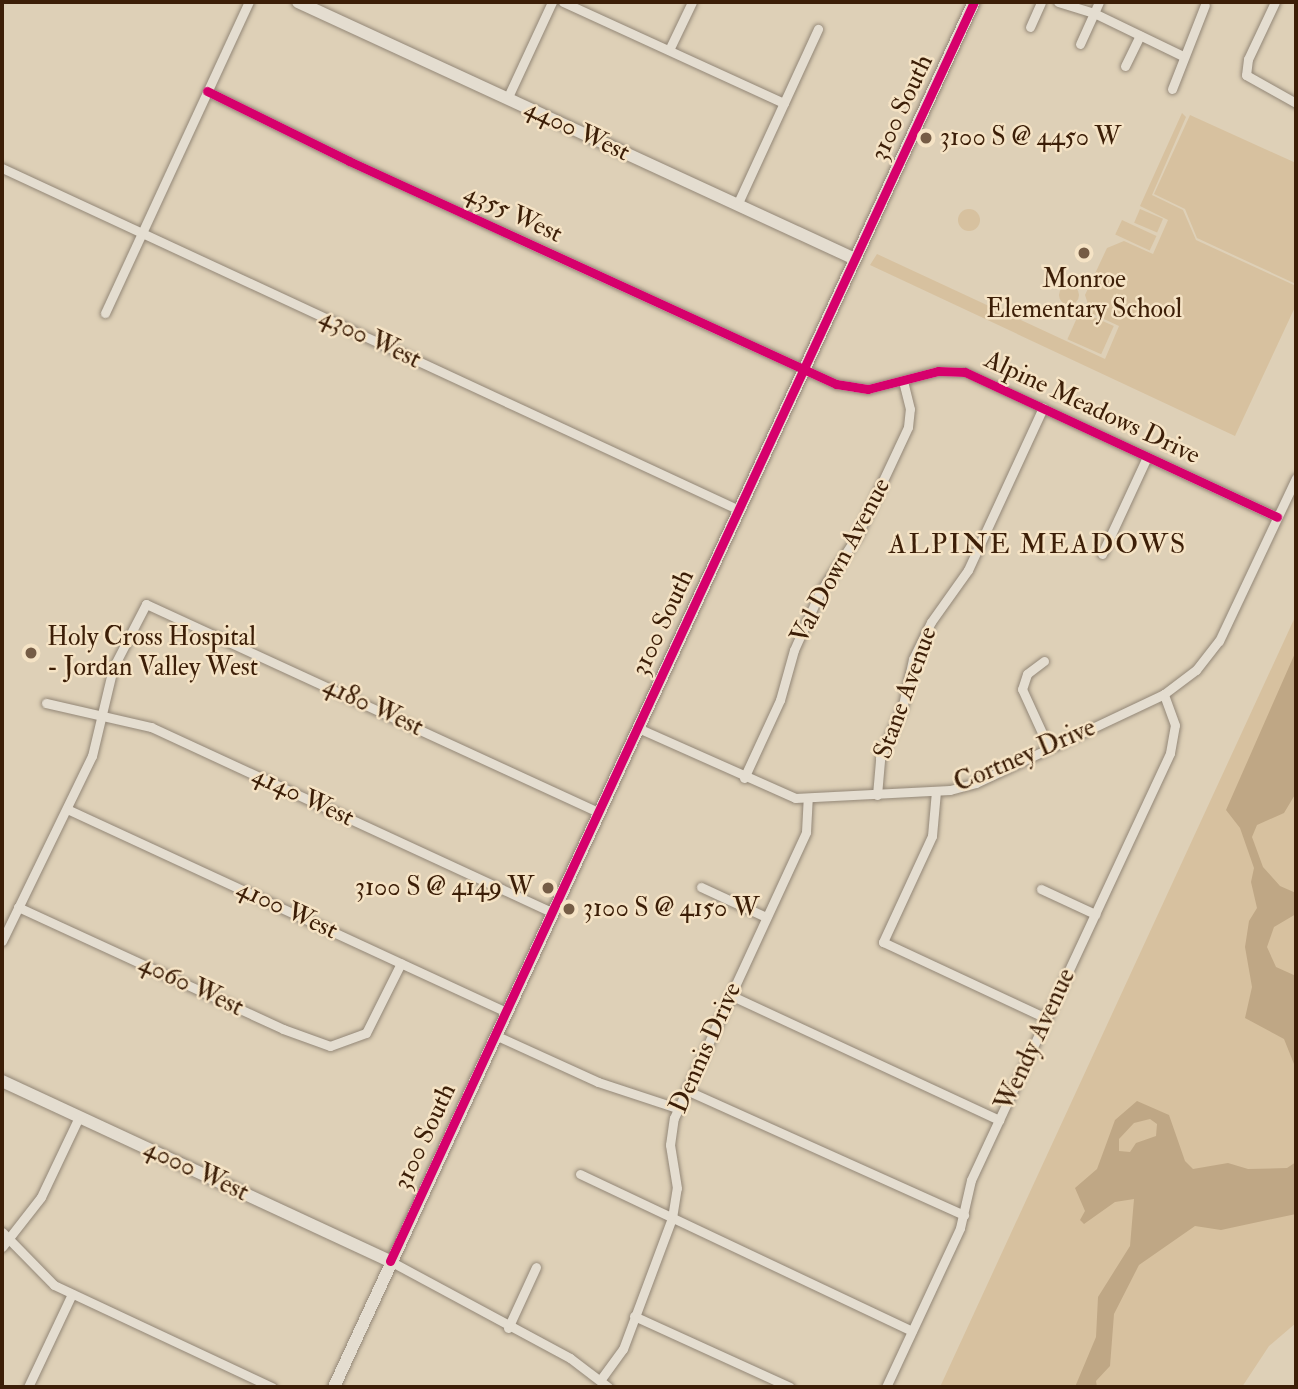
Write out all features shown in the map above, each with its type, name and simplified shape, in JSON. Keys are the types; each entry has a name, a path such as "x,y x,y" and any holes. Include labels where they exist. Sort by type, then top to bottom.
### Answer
{"main road":[{"name":"4400 West","path":"298,2 855,259"},
{"name":"3100 South","path":"334,1387 974,2"},
{"name":"4000 West","path":"2,1081 390,1261"}],"street":[{"path":"105,313 249,2"},
{"path":"507,99 552,2"},
{"path":"563,2 784,103"},
{"path":"669,50 692,2"},
{"path":"1030,27 1041,2"},
{"path":"1058,2 1094,13 1182,56"},
{"path":"1080,44 1099,2"},
{"path":"1275,2 1248,59 1246,75 1296,103"},
{"path":"1172,89 1182,56 1205,5"},
{"path":"737,205 818,29"},
{"path":"1125,66 1140,35"},
{"name":"4355 West","path":"207,91 804,370"},
{"name":"4300 West","path":"2,168 739,510"},
{"name":"Alpine Meadows Drive","path":"804,370 858,389 903,382 938,371 965,372 1277,517"},
{"name":"Val Down Avenue","path":"744,778 780,700 794,650 820,592 857,536 908,427 910,409 903,382"},
{"name":"Stane Avenue","path":"877,795 880,758 905,700 913,659 931,621 968,570 1043,408"},
{"path":"1102,554 1147,457"},
{"name":"Cortney Drive","path":"638,728 744,778 785,795 808,799 936,791 976,783 1164,694 1196,670 1219,641 1296,478"},
{"name":"4180 West","path":"101,716 113,668 146,604 599,812"},
{"path":"1044,660 1027,674 1022,689 1049,748"},
{"name":"Wendy Avenue","path":"886,1387 964,1215 970,1184 1172,746 1175,725 1164,694"},
{"name":"4140 West","path":"46,703 130,720 164,732 552,912"},
{"path":"2,941 92,756 101,716"},
{"path":"936,791 932,836 883,942 1046,1018"},
{"name":"Dennis Drive","path":"601,1379 620,1355 672,1218 677,1188 671,1138 677,1108 807,828 808,799"},
{"name":"4100 West","path":"67,809 506,1012"},
{"path":"701,887 766,917"},
{"path":"1041,889 1095,914"},
{"name":"4060 West","path":"18,906 315,1043 351,1042 366,1032 401,963"},
{"path":"730,995 999,1120"},
{"path":"495,1035 603,1085 677,1108"},
{"path":"686,1090 964,1215"},
{"path":"79,1117 41,1197 4,1240 35,1271 72,1294 272,1387"},
{"path":"580,1174 912,1331"},
{"path":"390,1261 454,1292 508,1328 601,1379 608,1387"},
{"path":"508,1328 536,1267"},
{"path":"28,1387 72,1294"},
{"path":"634,1316 790,1387"}],"shaded area":[{"path":"1182,113 1186,117 1152,195 1183,210 1196,240 1296,286 1296,305 1235,436 870,265 877,254 1004,313 1005,298 1017,308 1010,315 1105,359 1119,326 1091,313 1085,295 1107,248 1124,241 1153,254 1168,220 1140,206"},
{"path":"1190,115 1296,163 1296,284 1197,238 1185,209 1154,194"},
{"path":"965,209 973,209 980,216 980,224 973,231 965,231 958,224 958,216"},
{"path":"1140,209 1163,219 1157,233 1134,223"},
{"path":"1122,220 1156,236 1150,251 1115,235"},
{"path":"1069,285 1076,288 1079,295 1076,302 1069,305 1062,302 1059,295 1062,288"},
{"path":"1080,311 1114,326 1101,354 1067,339"},
{"path":"1296,615 1296,1323 1269,1346 1242,1387 940,1387"},
{"path":"1296,651 1296,793 1284,813 1257,825 1252,837 1263,867 1280,886 1296,893 1296,914 1274,927 1267,947 1276,967 1296,976 1296,1069 1284,1039 1245,1018 1252,987 1245,947 1249,921 1257,908 1251,882 1254,868 1240,828 1226,810"},
{"path":"1137,1101 1169,1115 1185,1161 1193,1169 1228,1163 1248,1169 1287,1168 1296,1162 1296,1214 1221,1230 1195,1226 1139,1265 1114,1314 1110,1366 1096,1381 1097,1387 1075,1387 1096,1337 1098,1297 1130,1246 1134,1199 1115,1202 1084,1224 1080,1220 1085,1211 1075,1188 1097,1169 1115,1120","holes":["1150,1119 1157,1124 1156,1136 1136,1143 1130,1152 1119,1151 1119,1139 1134,1123"]}],"cycle path":[{"path":"390,1261 974,2"},
{"path":"207,91 349,161 836,384 868,389 938,371 965,372 1277,517"}],"place":[{"name":"3100 S @ 4450 W","path":"926,138"},
{"name":"Monroe Elementary School","path":"1084,253"},
{"name":"Holy Cross Hospital - Jordan Valley West","path":"31,653"},
{"name":"3100 S @ 4149 W","path":"548,888"},
{"name":"3100 S @ 4150 W","path":"569,909"}],"district":[{"name":"ALPINE MEADOWS","path":"1038,545"}]}
